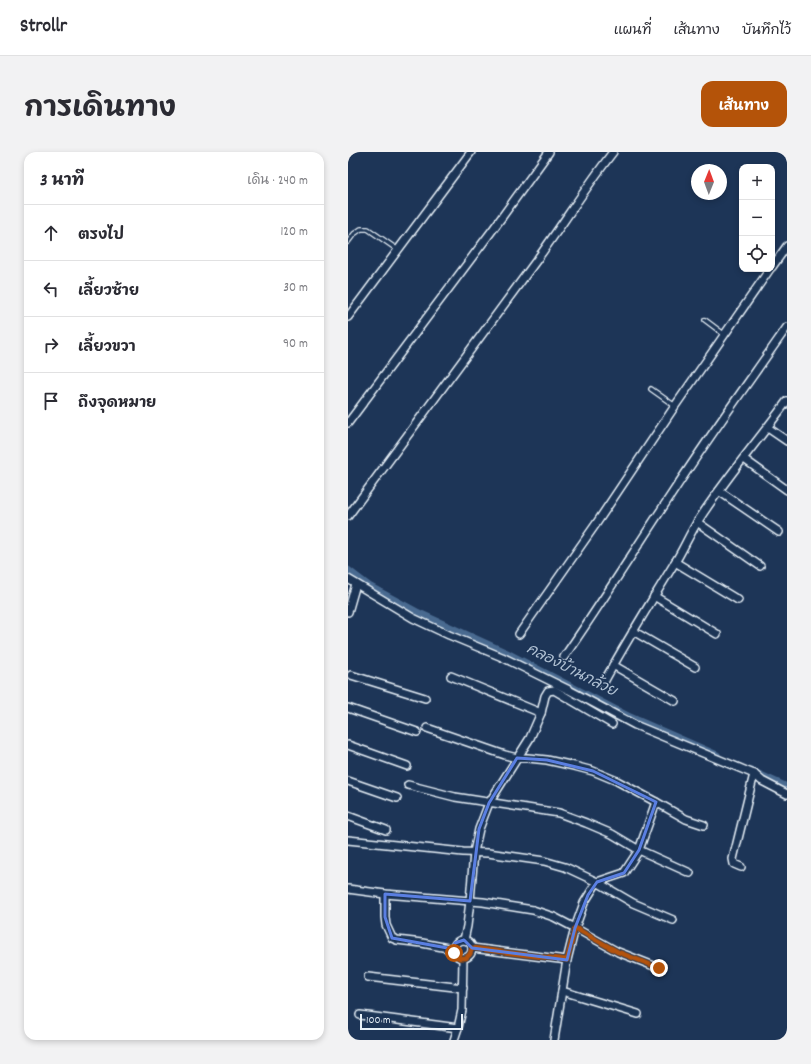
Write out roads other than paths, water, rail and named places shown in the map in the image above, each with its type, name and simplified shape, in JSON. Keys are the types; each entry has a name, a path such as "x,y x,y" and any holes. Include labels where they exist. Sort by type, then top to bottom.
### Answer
{"street":[{"path":"348,317 471,152"},
{"path":"348,423 549,152"},
{"path":"350,510 492,322 613,152"},
{"path":"775,262 787,246"},
{"path":"519,634 768,272"},
{"path":"564,657 672,493 738,396 787,328"},
{"path":"603,684 697,522 787,401"},
{"path":"768,428 787,441"},
{"path":"744,459 787,490"},
{"path":"720,490 780,532"},
{"path":"697,522 760,566"},
{"path":"675,562 738,600"},
{"path":"348,579 413,618 502,657 635,725 754,774 762,781 787,794"},
{"path":"348,608 356,584"},
{"path":"654,596 717,634"},
{"path":"633,631 696,667"},
{"path":"613,665 675,701"},
{"path":"451,676 541,713"},
{"path":"349,677 425,698"},
{"path":"464,940 470,901 474,852 479,829 489,803 530,738 541,713 545,696 548,691 554,690 612,724"},
{"path":"348,708 417,732"},
{"path":"427,728 504,755 517,758 547,760 593,771 617,781 686,819 704,825"},
{"path":"348,745 407,766"},
{"path":"741,867 734,864 733,859 754,774"},
{"path":"348,781 397,798"},
{"path":"408,785 455,797 559,813 599,828 639,850 690,873"},
{"path":"554,1040 567,960 575,928 584,903 597,882 624,873 639,850 656,802"},
{"path":"348,816 386,830"},
{"path":"348,840 463,852 488,853 544,861 565,867 597,882 633,903 672,920"},
{"path":"348,889 385,894 483,902 533,910 554,917 618,952 659,968"},
{"path":"385,894 385,921 392,938 453,949"},
{"path":"464,940 469,942 472,951 468,956 463,958 456,956 453,949 455,943 464,940"},
{"path":"472,948 567,960"},
{"path":"454,1040 462,1010 463,958"},
{"path":"368,977 462,988"},
{"path":"562,991 638,1014"},
{"path":"360,1014 458,1028"}],"lane":[{"path":"348,242 354,234 361,229 368,229 398,250"},
{"path":"705,320 724,335"},
{"path":"651,388 675,406"}],"waterway":[{"name":"คลองบ้านกล้วย","path":"348,570 369,586 419,613 509,654 630,717 717,755"},
{"name":"คลองบ้านกล้วย","path":"752,771 787,787"}]}
